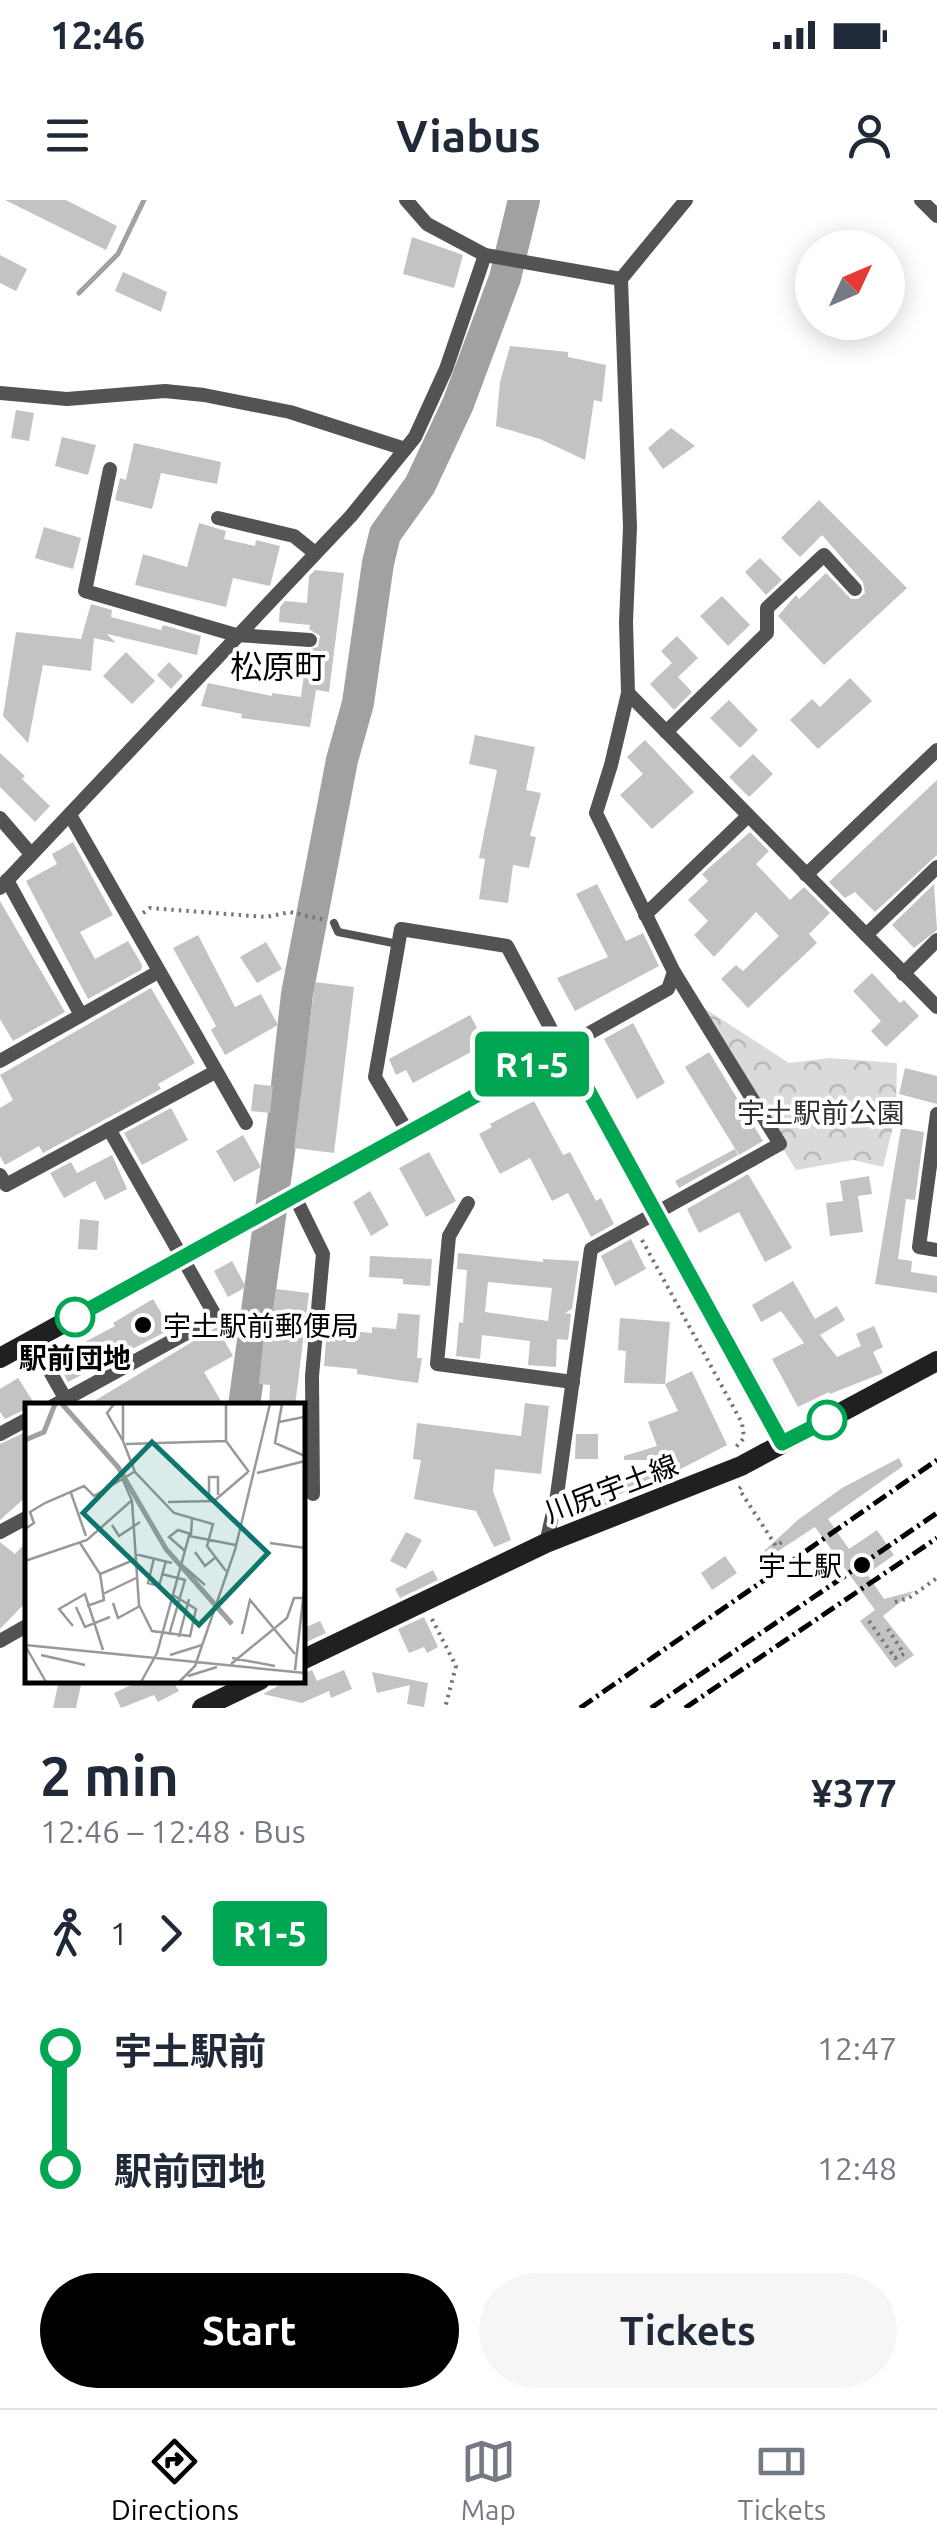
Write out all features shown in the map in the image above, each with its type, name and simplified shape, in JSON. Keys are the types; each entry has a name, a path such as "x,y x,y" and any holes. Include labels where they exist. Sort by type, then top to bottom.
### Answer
{"street":[{"path":"406,200 428,224 489,256 621,279"},
{"path":"546,1543 591,1249 780,1144 674,972 596,813 628,693 630,527 621,279 686,200"},
{"path":"922,200 937,216"},
{"path":"82,1015 4,884 351,516 405,449 446,369 489,256"},
{"path":"0,393 67,399 165,392 204,395 290,412 405,449"},
{"path":"110,469 85,591 236,635 310,640"},
{"path":"218,518 294,536 315,553"},
{"path":"666,732 768,633 767,608 824,555 855,589"},
{"path":"628,693 937,1007"},
{"path":"806,875 937,750"},
{"path":"70,814 246,1123"},
{"path":"645,915 748,816"},
{"path":"0,818 31,854"},
{"path":"866,936 937,867"},
{"path":"407,1131 375,1077 401,929 508,946 552,1031 563,1063 582,1079 782,1443"},
{"path":"903,974 937,940"},
{"path":"0,1062 158,972"},
{"path":"563,1063 570,1044 668,989 674,972"},
{"path":"0,1358 540,1060 563,1063"},
{"path":"0,1175 6,1185 215,1072"},
{"path":"937,1114 919,1247 937,1250"},
{"path":"32,1340 63,1403 216,1317 109,1130"},
{"path":"294,1194 323,1254 312,1376 313,1494"},
{"path":"468,1204 449,1236 436,1364 573,1382"},
{"name":"川尻宇土線","path":"305,1659 546,1543 741,1466 937,1361"},
{"path":"0,1434 25,1422"},
{"path":"0,1532 25,1519"},
{"path":"0,1641 25,1627"},
{"path":"208,1705 253,1684"}],"lane":[{"path":"334,922 338,932 398,944"}],"path":[{"path":"130,921 150,908 266,918 290,912 334,922"},
{"path":"634,1227 742,1423 744,1438 734,1450"},
{"path":"748,1480 740,1490 776,1546 785,1540"},
{"path":"895,1602 909,1598 937,1578"},
{"path":"424,1602 456,1666 446,1708"},
{"path":"869,1621 894,1658 904,1654 888,1630"}],"green space":[{"name":"宇土駅前公園","path":"690,999 789,1063 830,1058 897,1063 896,1115 883,1167 853,1160 796,1170"}],"building":[{"path":"5,200 66,200 117,226 106,250"},
{"path":"412,237 463,255 454,288 403,274"},
{"path":"0,255 27,269 16,291 0,283"},
{"path":"123,272 167,292 161,312 115,291"},
{"path":"510,346 568,352 568,357 606,365 602,402 594,400 585,460 540,439 496,426 500,382"},
{"path":"16,410 34,413 29,441 11,438"},
{"path":"671,428 695,446 663,469 648,448"},
{"path":"62,437 96,445 88,475 55,466"},
{"path":"134,443 221,462 217,484 161,473 152,509 115,500 120,478 126,480"},
{"path":"819,500 907,588 824,665 778,616 796,595 799,599 826,573 851,599 865,593 863,582 822,535 800,557 781,538"},
{"path":"199,523 226,531 224,539 255,546 256,540 280,546 270,586 233,578 226,607 135,585 143,554 187,567"},
{"path":"44,527 81,538 73,569 35,558"},
{"path":"760,558 782,580 766,595 745,572"},
{"path":"315,570 344,573 329,692 316,690 310,727 241,718 242,714 201,706 208,683 272,696 301,697 307,650 318,647 320,636 309,629 310,625 279,622 280,607 285,601 307,603 309,576"},
{"path":"722,596 750,625 728,646 700,616"},
{"path":"91,604 112,610 111,617 201,636 197,655 107,634 116,643 94,638 91,671 43,665 28,743 3,716 16,632 81,639"},
{"path":"677,636 698,658 678,677 692,692 674,710 650,684 672,663 661,651"},
{"path":"126,652 155,681 132,704 103,676"},
{"path":"169,662 183,676 171,689 157,675"},
{"path":"850,678 872,701 818,749 790,720 812,699 820,707"},
{"path":"729,700 758,730 740,748 710,718"},
{"path":"475,735 535,747 526,790 541,793 530,836 536,837 529,868 513,865 508,903 479,899 485,859 479,858 497,770 469,764"},
{"path":"645,740 694,792 652,829 620,795 643,774 627,757"},
{"path":"0,753 50,806 35,822 0,787"},
{"path":"753,754 773,774 749,797 729,777"},
{"path":"937,780 937,855 875,912 855,892 845,898 829,882"},
{"path":"750,832 769,851 756,864 790,900 804,887 830,913 809,934 817,943 748,1008 721,979 736,965 743,971 779,936 756,912 714,957 694,935 708,921 688,900 708,881 702,874"},
{"path":"73,842 113,915 80,932 95,959 128,941 142,965 141,970 88,999 26,881 57,864 52,854"},
{"path":"597,884 626,941 643,933 659,966 575,1011 557,978 608,957 576,894"},
{"path":"934,884 937,930 914,948 892,925"},
{"path":"0,901 65,1012 13,1041 0,1019"},
{"path":"198,935 235,1007 261,994 278,1025 225,1055 211,1030 216,1026 173,948"},
{"path":"266,942 282,969 257,983 240,957"},
{"path":"872,973 900,1003 904,1000 919,1016 886,1047 871,1031 881,1021 853,991"},
{"path":"315,982 354,987 334,1153 294,1148"},
{"path":"151,988 195,1063 158,1084 161,1089 43,1153 39,1146 5,1165 0,1156 0,1108 13,1100 0,1075"},
{"path":"470,1015 486,1044 413,1083 406,1070 396,1075 389,1059"},
{"path":"633,1023 665,1083 637,1099 604,1039"},
{"path":"709,1052 763,1141 739,1155 685,1067"},
{"path":"905,1068 937,1076 937,1104 899,1094"},
{"path":"254,1084 273,1086 270,1113 251,1111"},
{"path":"534,1101 563,1155 570,1152 596,1201 601,1198 614,1224 591,1237 568,1193 552,1201 530,1158 500,1174 479,1134"},
{"path":"171,1108 188,1140 142,1165 124,1133"},
{"path":"901,1128 924,1132 915,1200 906,1199 898,1259 912,1261 911,1272 937,1276 937,1293 875,1284"},
{"path":"243,1135 261,1167 234,1182 216,1151"},
{"path":"735,1149 738,1155 679,1188 675,1181"},
{"path":"429,1152 456,1201 426,1217 399,1168"},
{"path":"112,1155 127,1189 105,1200 95,1181 64,1198 50,1173 71,1162 77,1173"},
{"path":"748,1174 792,1248 765,1262 739,1212 699,1233 687,1209"},
{"path":"869,1176 872,1194 858,1196 863,1232 830,1236 826,1203 843,1201 840,1181"},
{"path":"370,1191 389,1225 371,1236 353,1202"},
{"path":"80,1219 99,1221 97,1250 78,1249"},
{"path":"631,1239 646,1269 615,1286 601,1256"},
{"path":"458,1253 543,1262 579,1261 572,1309 565,1313 571,1314 568,1340 557,1339 556,1367 528,1365 530,1341 482,1335 480,1359 456,1356 467,1270 457,1269","holes":["488,1282 552,1288 548,1321 485,1312"]},
{"path":"370,1256 432,1259 430,1286 369,1277"},
{"path":"232,1261 246,1287 228,1297 214,1271"},
{"path":"793,1281 815,1319 837,1306 845,1320 820,1335 837,1357 861,1346 856,1334 874,1326 883,1347 873,1352 883,1373 798,1407 772,1359 804,1343 781,1311 761,1322 752,1305"},
{"path":"276,1289 309,1293 295,1403 269,1403 270,1385 259,1384 265,1323 270,1331"},
{"path":"153,1299 171,1329 68,1382 55,1358 115,1326 113,1323"},
{"path":"398,1313 420,1315 417,1358 422,1358 418,1383 324,1366 327,1329 372,1333 372,1327 396,1329"},
{"path":"620,1318 670,1322 665,1384 624,1383 626,1351 618,1350"},
{"path":"230,1319 236,1331 223,1338 233,1356 204,1372 222,1403 91,1403"},
{"path":"692,1371 727,1445 673,1473 672,1460 624,1460 624,1456 657,1446 648,1422 678,1411 665,1384"},
{"path":"18,1378 34,1403 25,1403 25,1409 5,1419 0,1412 0,1389"},
{"path":"525,1403 549,1406 541,1474 495,1469 493,1491 511,1540 494,1547 476,1511 414,1499 421,1460 413,1459 417,1423 521,1436"},
{"path":"25,1432 25,1498 0,1520 0,1444"},
{"path":"576,1434 598,1434 598,1459 575,1459"},
{"path":"899,1458 903,1466 828,1519 849,1549 877,1530 894,1555 867,1574 884,1599 914,1591 883,1616 914,1655 895,1668 860,1621 875,1610 815,1527 769,1557 764,1551 842,1488"},
{"path":"664,1465 668,1477 626,1491 607,1501 608,1504 565,1520 566,1504 587,1498 584,1485"},
{"path":"406,1532 422,1540 406,1569 390,1561"},
{"path":"0,1542 15,1554 25,1543 25,1603 0,1629"},
{"path":"725,1556 737,1573 712,1590 701,1573"},
{"path":"433,1570 438,1580 400,1598 395,1589"},
{"path":"424,1617 438,1647 427,1653 424,1647 409,1653 398,1629"},
{"path":"320,1621 326,1633 305,1643 305,1628"},
{"path":"312,1670 317,1681 344,1670 352,1689 331,1698 329,1691 302,1703 263,1694 283,1683 305,1683 305,1673"},
{"path":"372,1672 428,1683 424,1707 407,1704 410,1685 377,1693"},
{"path":"58,1683 81,1683 76,1708 53,1708"},
{"path":"179,1683 175,1685 179,1691 158,1702 154,1695 121,1708 114,1693 133,1684"}],"waterway":[{"path":"79,293 118,254 144,200"},
{"path":"244,1403 297,994 342,760 358,703 378,563 385,534 420,485 458,404 505,278 524,200"}],"railway":[{"path":"580,1708 937,1460"},
{"path":"651,1708 937,1513"},
{"path":"685,1708 937,1538"}],"bus line":[{"name":"R1-5","path":"75,1317 540,1060 563,1063 582,1079 782,1443 827,1420"}],"place":[{"name":"駅前団地","path":"75,1317"},
{"name":"宇土駅前郵便局","path":"143,1325"},
{"name":"宇土駅","path":"862,1565"}],"district":[{"name":"松原町","path":"278,666"}]}
